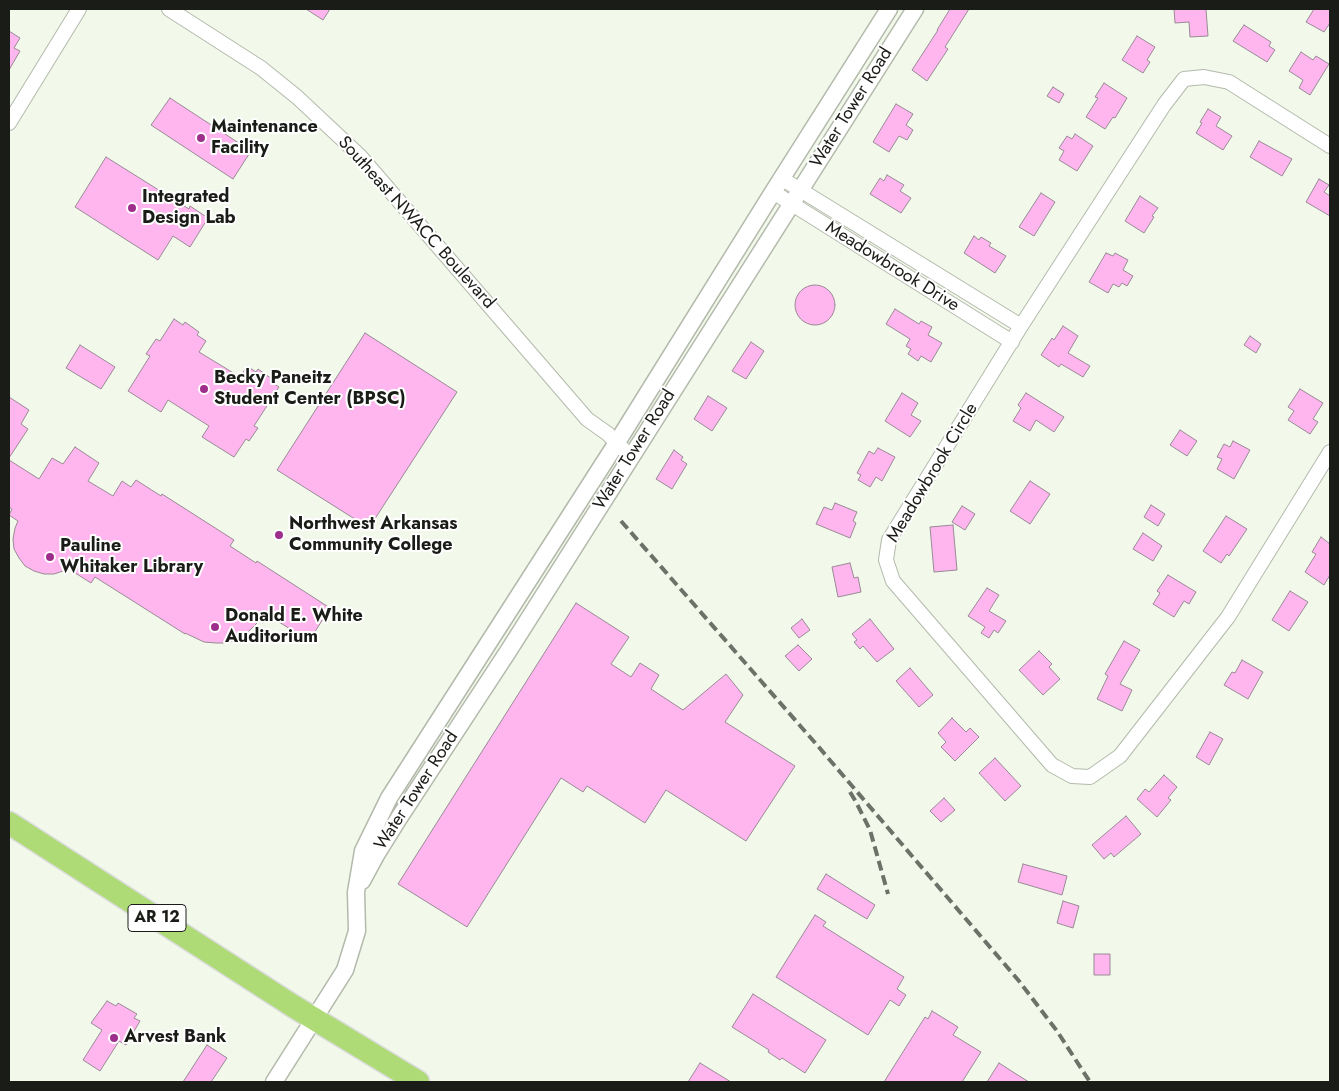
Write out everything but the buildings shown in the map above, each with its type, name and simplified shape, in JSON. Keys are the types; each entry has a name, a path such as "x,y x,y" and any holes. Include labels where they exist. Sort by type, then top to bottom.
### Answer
{"highway":[{"name":"AR 12","path":"9,823 314,1019 418,1082"}],"street":[{"path":"9,123 79,9"},
{"name":"Southeast NWACC Boulevard","path":"169,9 261,68 297,97 360,156 587,419 608,434 631,457"},
{"name":"Water Tower Road","path":"274,1082 345,970 357,931 356,892 363,851 389,798 616,444 889,9"},
{"name":"Water Tower Road","path":"356,892 394,826 509,650 914,9"},
{"name":"Meadowbrook Circle","path":"1330,146 1229,82 1204,77 1184,79 1164,105 1021,326 890,540 886,560 893,581 1045,758 1052,765 1072,776 1090,776 1120,756 1228,617 1330,452"},
{"name":"Meadowbrook Drive","path":"777,185 801,190 1021,326"},
{"name":"Meadowbrook Drive","path":"777,185 792,204 1012,342"}],"railway":[{"path":"621,521 817,745 1019,981 1057,1031 1090,1082"},
{"path":"850,792 870,830 888,894"}],"place":[{"name":"Maintenance Facility","path":"201,138"},
{"name":"Integrated Design Lab","path":"132,208"},
{"name":"Becky Paneitz Student Center (BPSC)","path":"204,389"},
{"name":"Northwest Arkansas Community College","path":"279,535"},
{"name":"Pauline Whitaker Library","path":"50,557"},
{"name":"Donald E. White Auditorium","path":"215,627"},
{"name":"Arvest Bank","path":"114,1038"}]}
